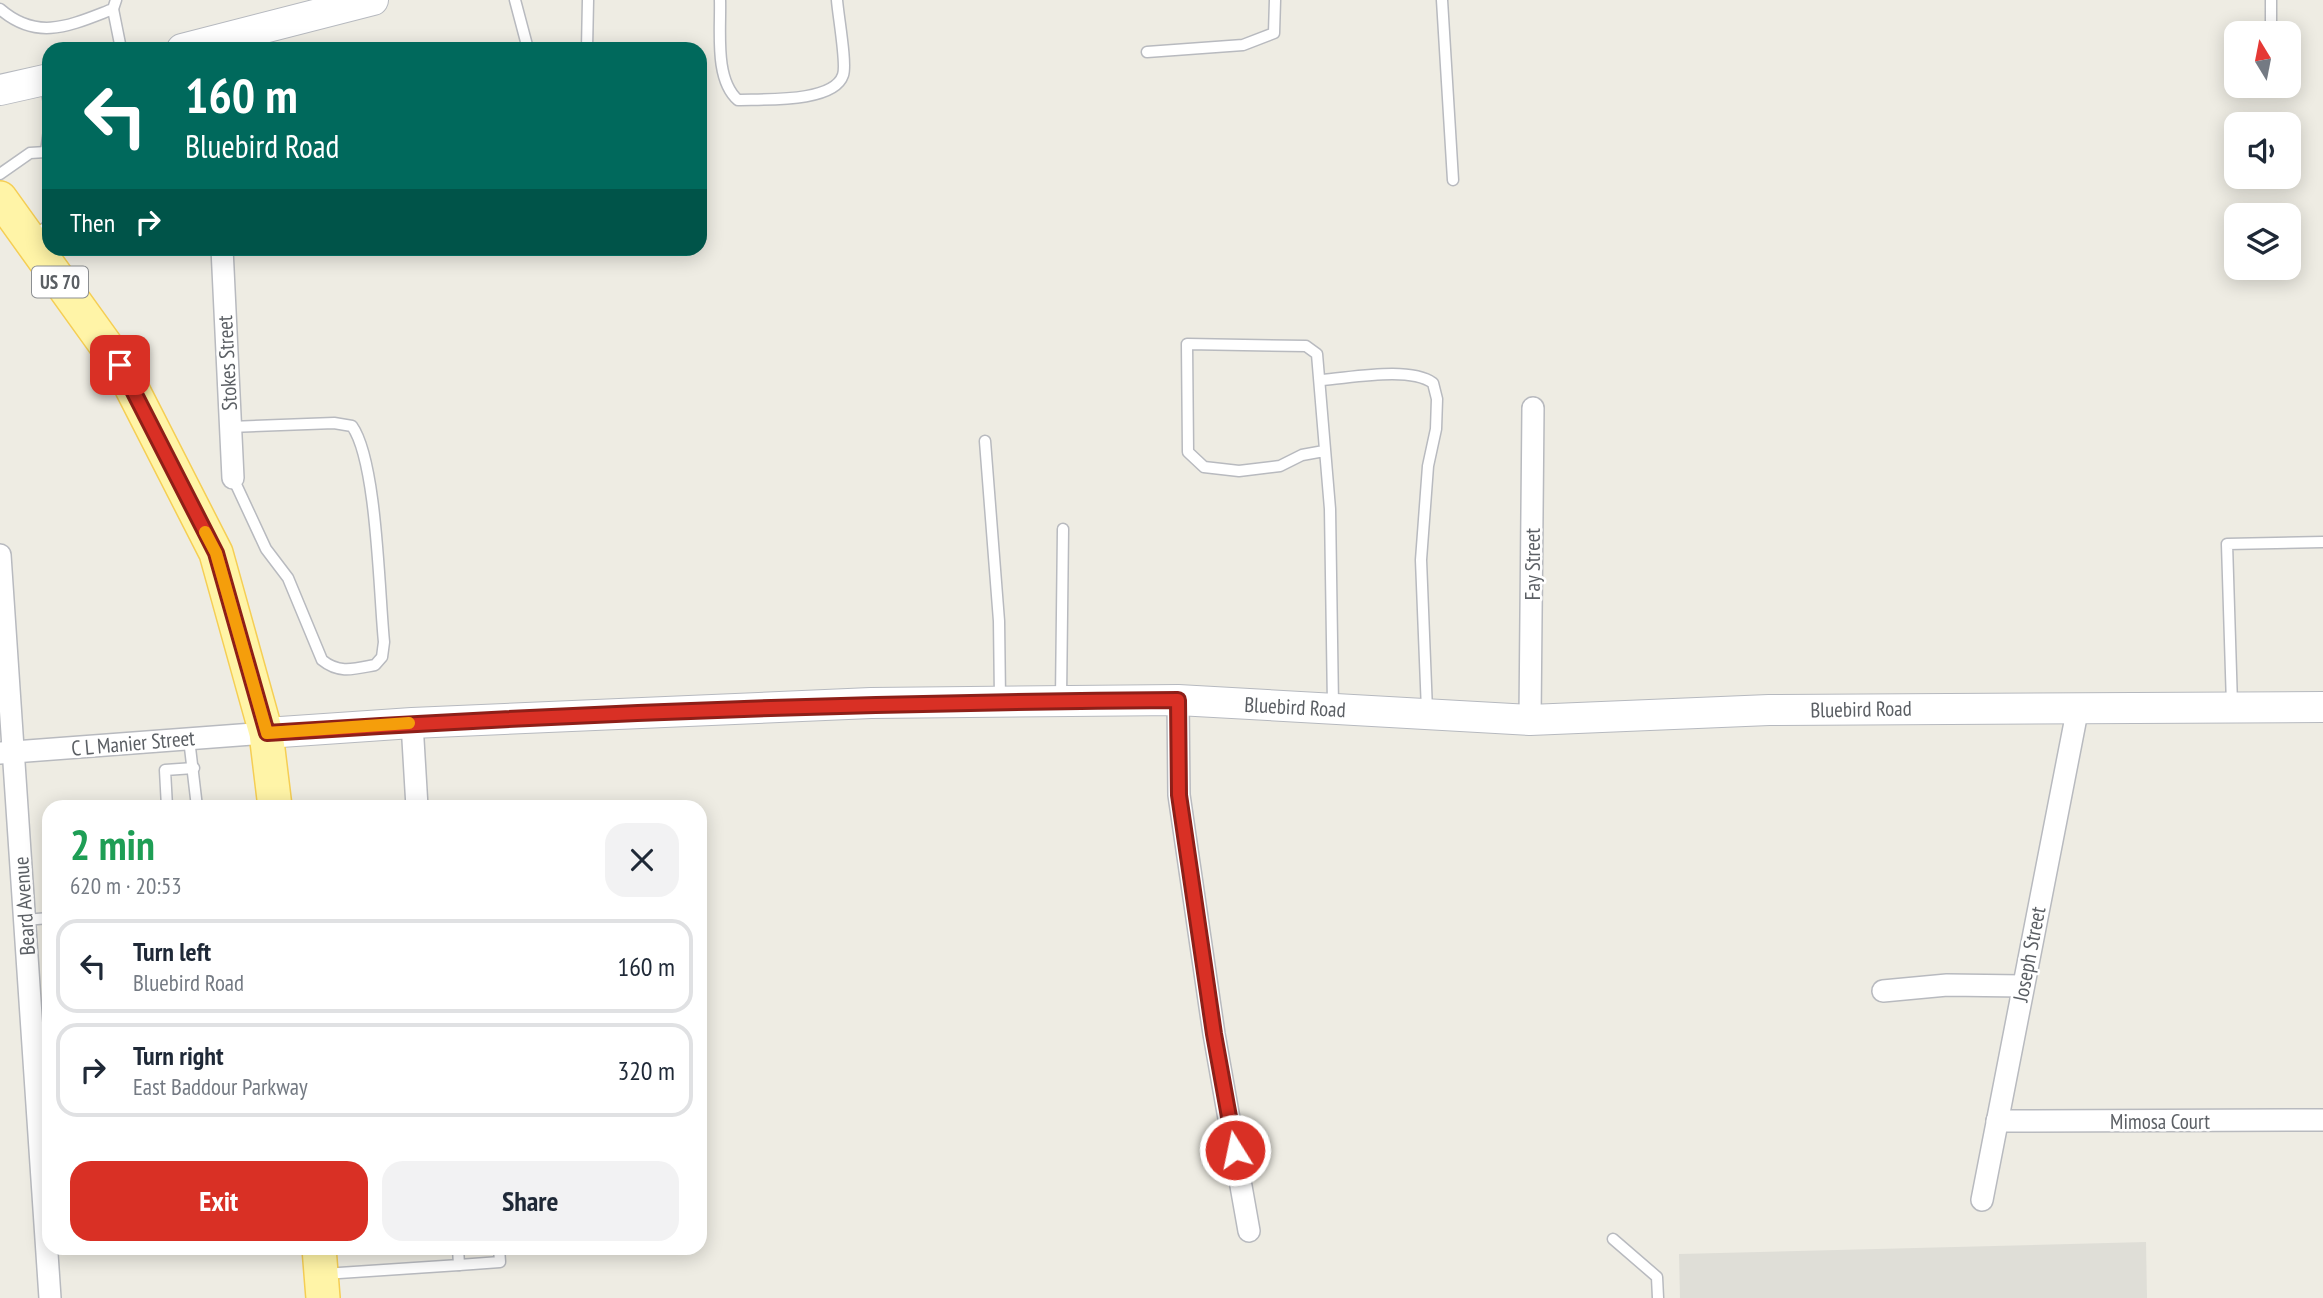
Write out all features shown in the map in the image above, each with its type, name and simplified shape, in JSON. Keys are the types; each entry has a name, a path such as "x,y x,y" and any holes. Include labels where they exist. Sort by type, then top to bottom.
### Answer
{"main road":[{"name":"US 70","path":"0,198 39,232"},
{"name":"US 70","path":"54,256 120,365 216,553 267,733 274,800"}],"street":[{"path":"216,42 373,0"},
{"path":"0,90 42,87"},
{"name":"Stokes Street","path":"222,256 233,478"},
{"name":"Fay Street","path":"1530,720 1533,408"},
{"name":"Beard Avenue","path":"0,555 7,753 25,920 42,1177"},
{"path":"1178,700 1179,795 1214,1034 1249,1231"},
{"name":"Bluebird Road","path":"267,733 412,723 871,704 1061,701 1178,700 1530,720 1769,710 2323,707"},
{"name":"Joseph Street","path":"1982,1200 2078,707"},
{"path":"412,723 417,800"},
{"name":"C L Manier Street","path":"7,753 267,733"},
{"path":"1883,991 1947,985 2023,986"},
{"name":"Mimosa Court","path":"1997,1121 2323,1120"},
{"name":"Beard Avenue","path":"47,1255 50,1298"}],"lane":[{"path":"515,0 526,42"},
{"path":"588,0 590,18 588,42"},
{"path":"720,0 724,79 728,91 738,100 818,95 836,87 844,74 837,0"},
{"path":"1147,52 1243,45 1274,33 1275,0"},
{"path":"1442,0 1453,180"},
{"path":"2271,0 2271,21"},
{"path":"0,9 10,18 39,30 71,25 115,5 120,42"},
{"path":"0,174 30,153 42,154"},
{"path":"1324,451 1301,455 1280,466 1240,471 1204,467 1188,452 1187,344 1306,346 1317,354 1330,509 1333,709"},
{"path":"1321,380 1422,375 1433,383 1437,399 1436,429 1428,466 1421,560 1427,714"},
{"path":"230,427 334,423 352,426 361,438 370,484 384,642 382,657 375,665 347,671 332,668 322,660 288,578 266,550 233,478"},
{"path":"985,441 999,621 1000,702"},
{"path":"1061,701 1063,529"},
{"path":"2232,707 2227,544 2323,542"},
{"path":"189,739 196,800"},
{"path":"166,800 164,770 194,768"},
{"path":"25,920 42,919"},
{"path":"1613,1239 1657,1277 1658,1298"},
{"path":"458,1255 459,1265"},
{"path":"321,1273 500,1262 500,1255"}],"shaded area":[{"path":"2146,1242 2147,1298 1680,1298 1679,1254"}],"slow traffic":[{"path":"205,532 216,553 267,733 409,723"}],"route":[{"path":"120,365 216,553 267,733 412,723 871,704 1178,700 1179,795 1214,1034 1235,1150"}]}
